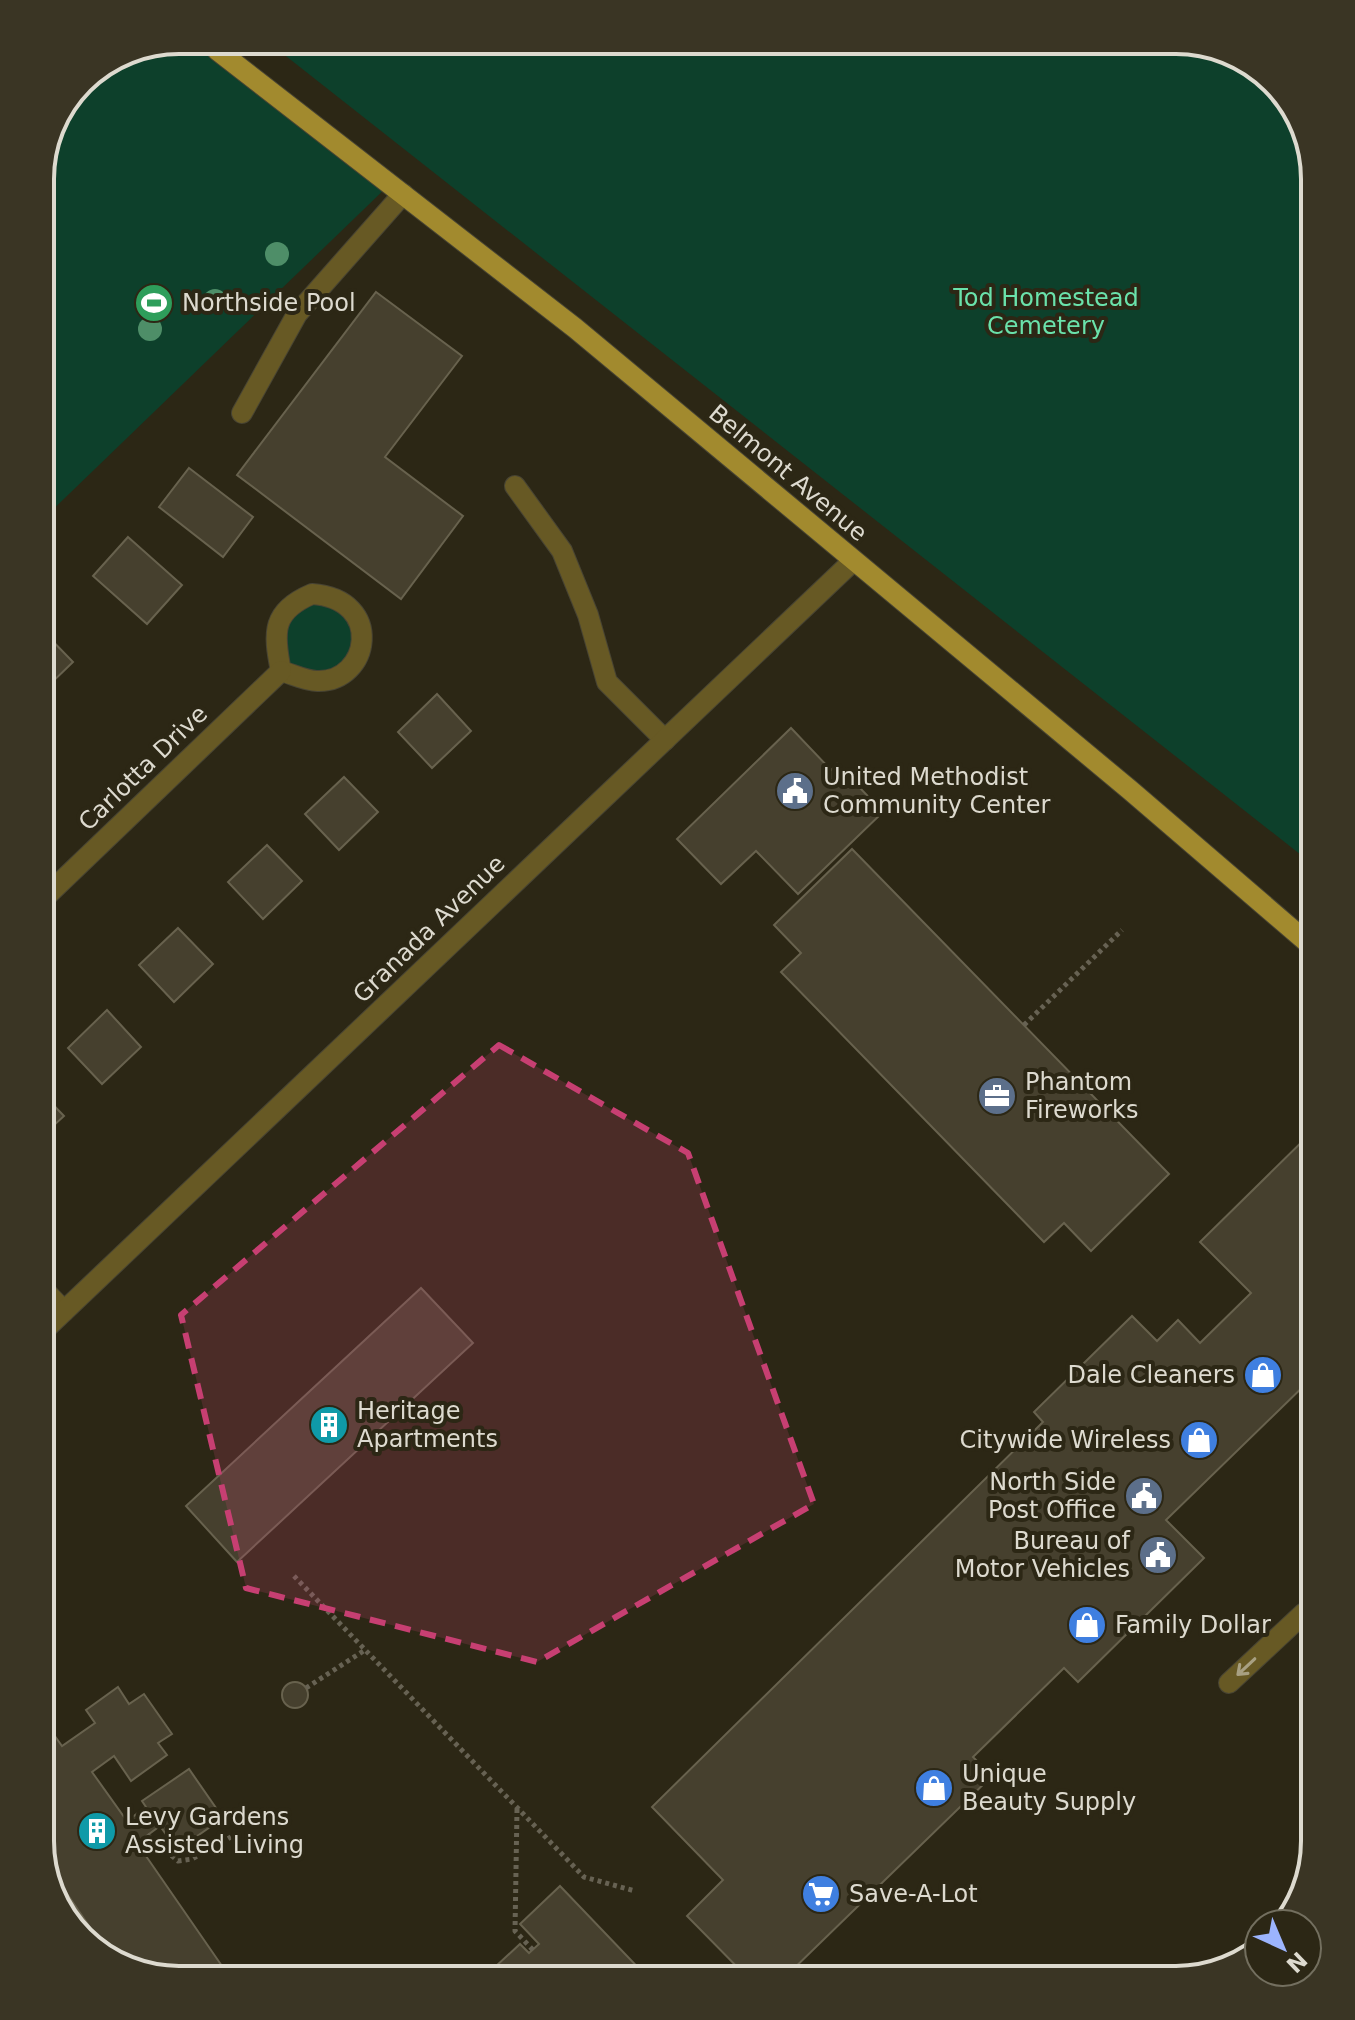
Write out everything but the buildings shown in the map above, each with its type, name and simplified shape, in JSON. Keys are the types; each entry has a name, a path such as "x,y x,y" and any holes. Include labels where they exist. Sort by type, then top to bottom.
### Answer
{"main road":[{"name":"Belmont Avenue","path":"222,54 575,328 1130,790 1301,937"}],"street":[{"path":"242,413 297,314 403,194"},
{"path":"515,486 562,551 588,615 607,682 665,740"},
{"name":"Granada Avenue","path":"54,1321 853,561"},
{"path":"312,594 330,595 347,604 358,617 363,635 360,653 350,668 335,678 317,681 281,671 276,631 282,614 295,601 312,594"},
{"name":"Carlotta Drive","path":"54,889 281,671"},
{"path":"54,1301 64,1311"},
{"path":"1229,1683 1301,1616"}],"path":[{"path":"1024,1025 1122,930"},
{"path":"294,1576 584,1877 635,1891"},
{"path":"306,1688 365,1650"},
{"path":"517,1808 515,1931 533,1950"},
{"path":"147,1835 178,1861 192,1859 231,1837"}],"highlighted area":[{"path":"499,1045 688,1153 814,1504 537,1662 246,1588 181,1315"}],"green space":[{"name":"Northside Pool","path":"222,54 390,184 54,508 54,171 58,146 67,124 96,85 131,63 154,56"},
{"name":"Tod Homestead Cemetery","path":"283,54 1184,54 1201,56 1231,67 1259,85 1270,96 1292,131 1301,179 1301,855"},
{"path":"330,595 363,635 335,678 281,671 282,614"}],"place":[{"name":"Northside Pool","path":"154,303"},
{"name":"United Methodist Community Center","path":"795,791"},
{"name":"Phantom Fireworks","path":"997,1096"},
{"name":"Dale Cleaners","path":"1263,1375"},
{"name":"Heritage Apartments","path":"329,1425"},
{"name":"Citywide Wireless","path":"1199,1440"},
{"name":"North Side Post Office","path":"1144,1496"},
{"name":"Bureau of Motor Vehicles","path":"1158,1555"},
{"name":"Family Dollar","path":"1087,1625"},
{"name":"Unique Beauty Supply","path":"934,1788"},
{"name":"Levy Gardens Assisted Living","path":"97,1831"},
{"name":"Save-A-Lot","path":"821,1894"}]}
